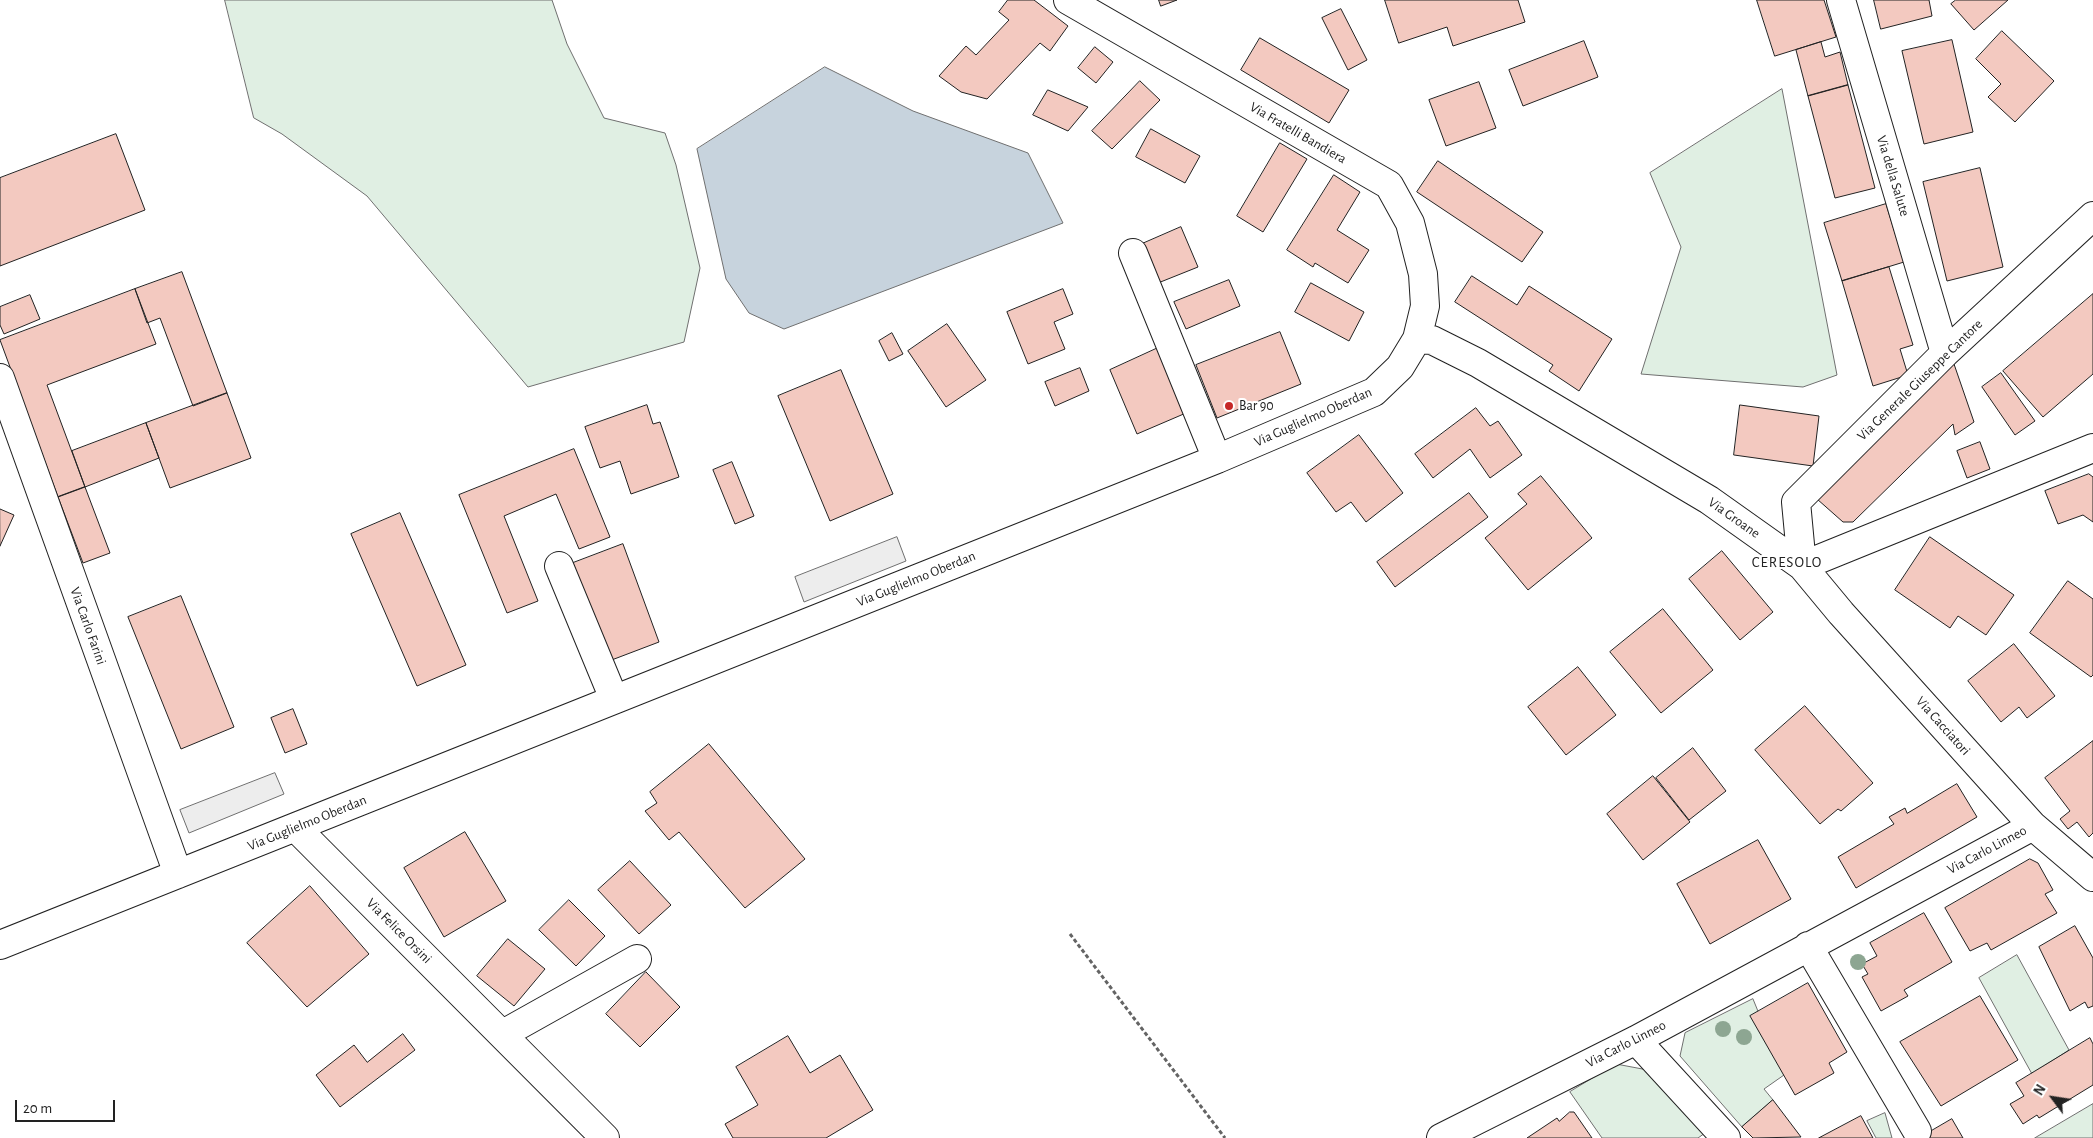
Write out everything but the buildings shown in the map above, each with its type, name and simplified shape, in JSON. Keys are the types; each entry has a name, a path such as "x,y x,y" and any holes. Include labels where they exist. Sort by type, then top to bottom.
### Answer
{"street":[{"name":"Via Fratelli Bandiera","path":"1068,0 1389,186 1410,223 1423,274 1425,306 1417,339"},
{"name":"Via della Salute","path":"1841,0 1946,352"},
{"name":"Via Generale Giuseppe Cantore","path":"1802,566 1796,502 1946,352 2093,216"},
{"path":"1133,252 1217,459"},
{"name":"Via Guglielmo Oberdan","path":"0,945 296,828 614,698 1217,459 1374,392 1400,366 1417,339"},
{"name":"Via Groane","path":"1417,339 1432,340 1478,363 1709,500 1802,566"},
{"name":"Via Carlo Farini","path":"0,378 178,874"},
{"path":"1802,566 2093,448"},
{"path":"559,566 614,698"},
{"name":"Via Cacciatori","path":"1802,566 1841,613 2033,826 2093,877"},
{"name":"Via Carlo Linneo","path":"1441,1138 1636,1040 2033,826"},
{"name":"Via Felice Orsini","path":"296,828 605,1138"},
{"path":"1808,946 1917,1131"},
{"path":"503,1034 636,959"},
{"path":"1636,1040 1726,1138"}],"path":[{"path":"1070,934 1225,1138"}],"green space":[{"path":"225,0 552,0 567,44 604,118 665,133 676,165 700,268 684,342 528,387 367,196 282,134 254,118"},
{"path":"1782,89 1837,375 1803,387 1641,374 1681,247 1650,173"},
{"path":"2017,955 2069,1050 2032,1074 1979,978"},
{"path":"1753,999 1784,1075 1764,1089 1773,1100 1742,1127 1680,1056 1685,1033"},
{"path":"1616,1064 1653,1071 1705,1133 1698,1138 1602,1138 1570,1092"},
{"path":"2093,1104 2093,1138 2035,1138"},
{"path":"1885,1113 1892,1138 1876,1138 1867,1121"}],"shaded area":[{"path":"825,67 913,111 1028,153 1063,223 784,329 749,313 726,279 697,149"},
{"path":"897,537 906,561 804,602 795,577"},
{"path":"275,773 284,794 189,833 180,810"}],"place":[{"name":"Bar 90","path":"1229,406"}],"district":[{"name":"CERESOLO","path":"1787,562"}]}
